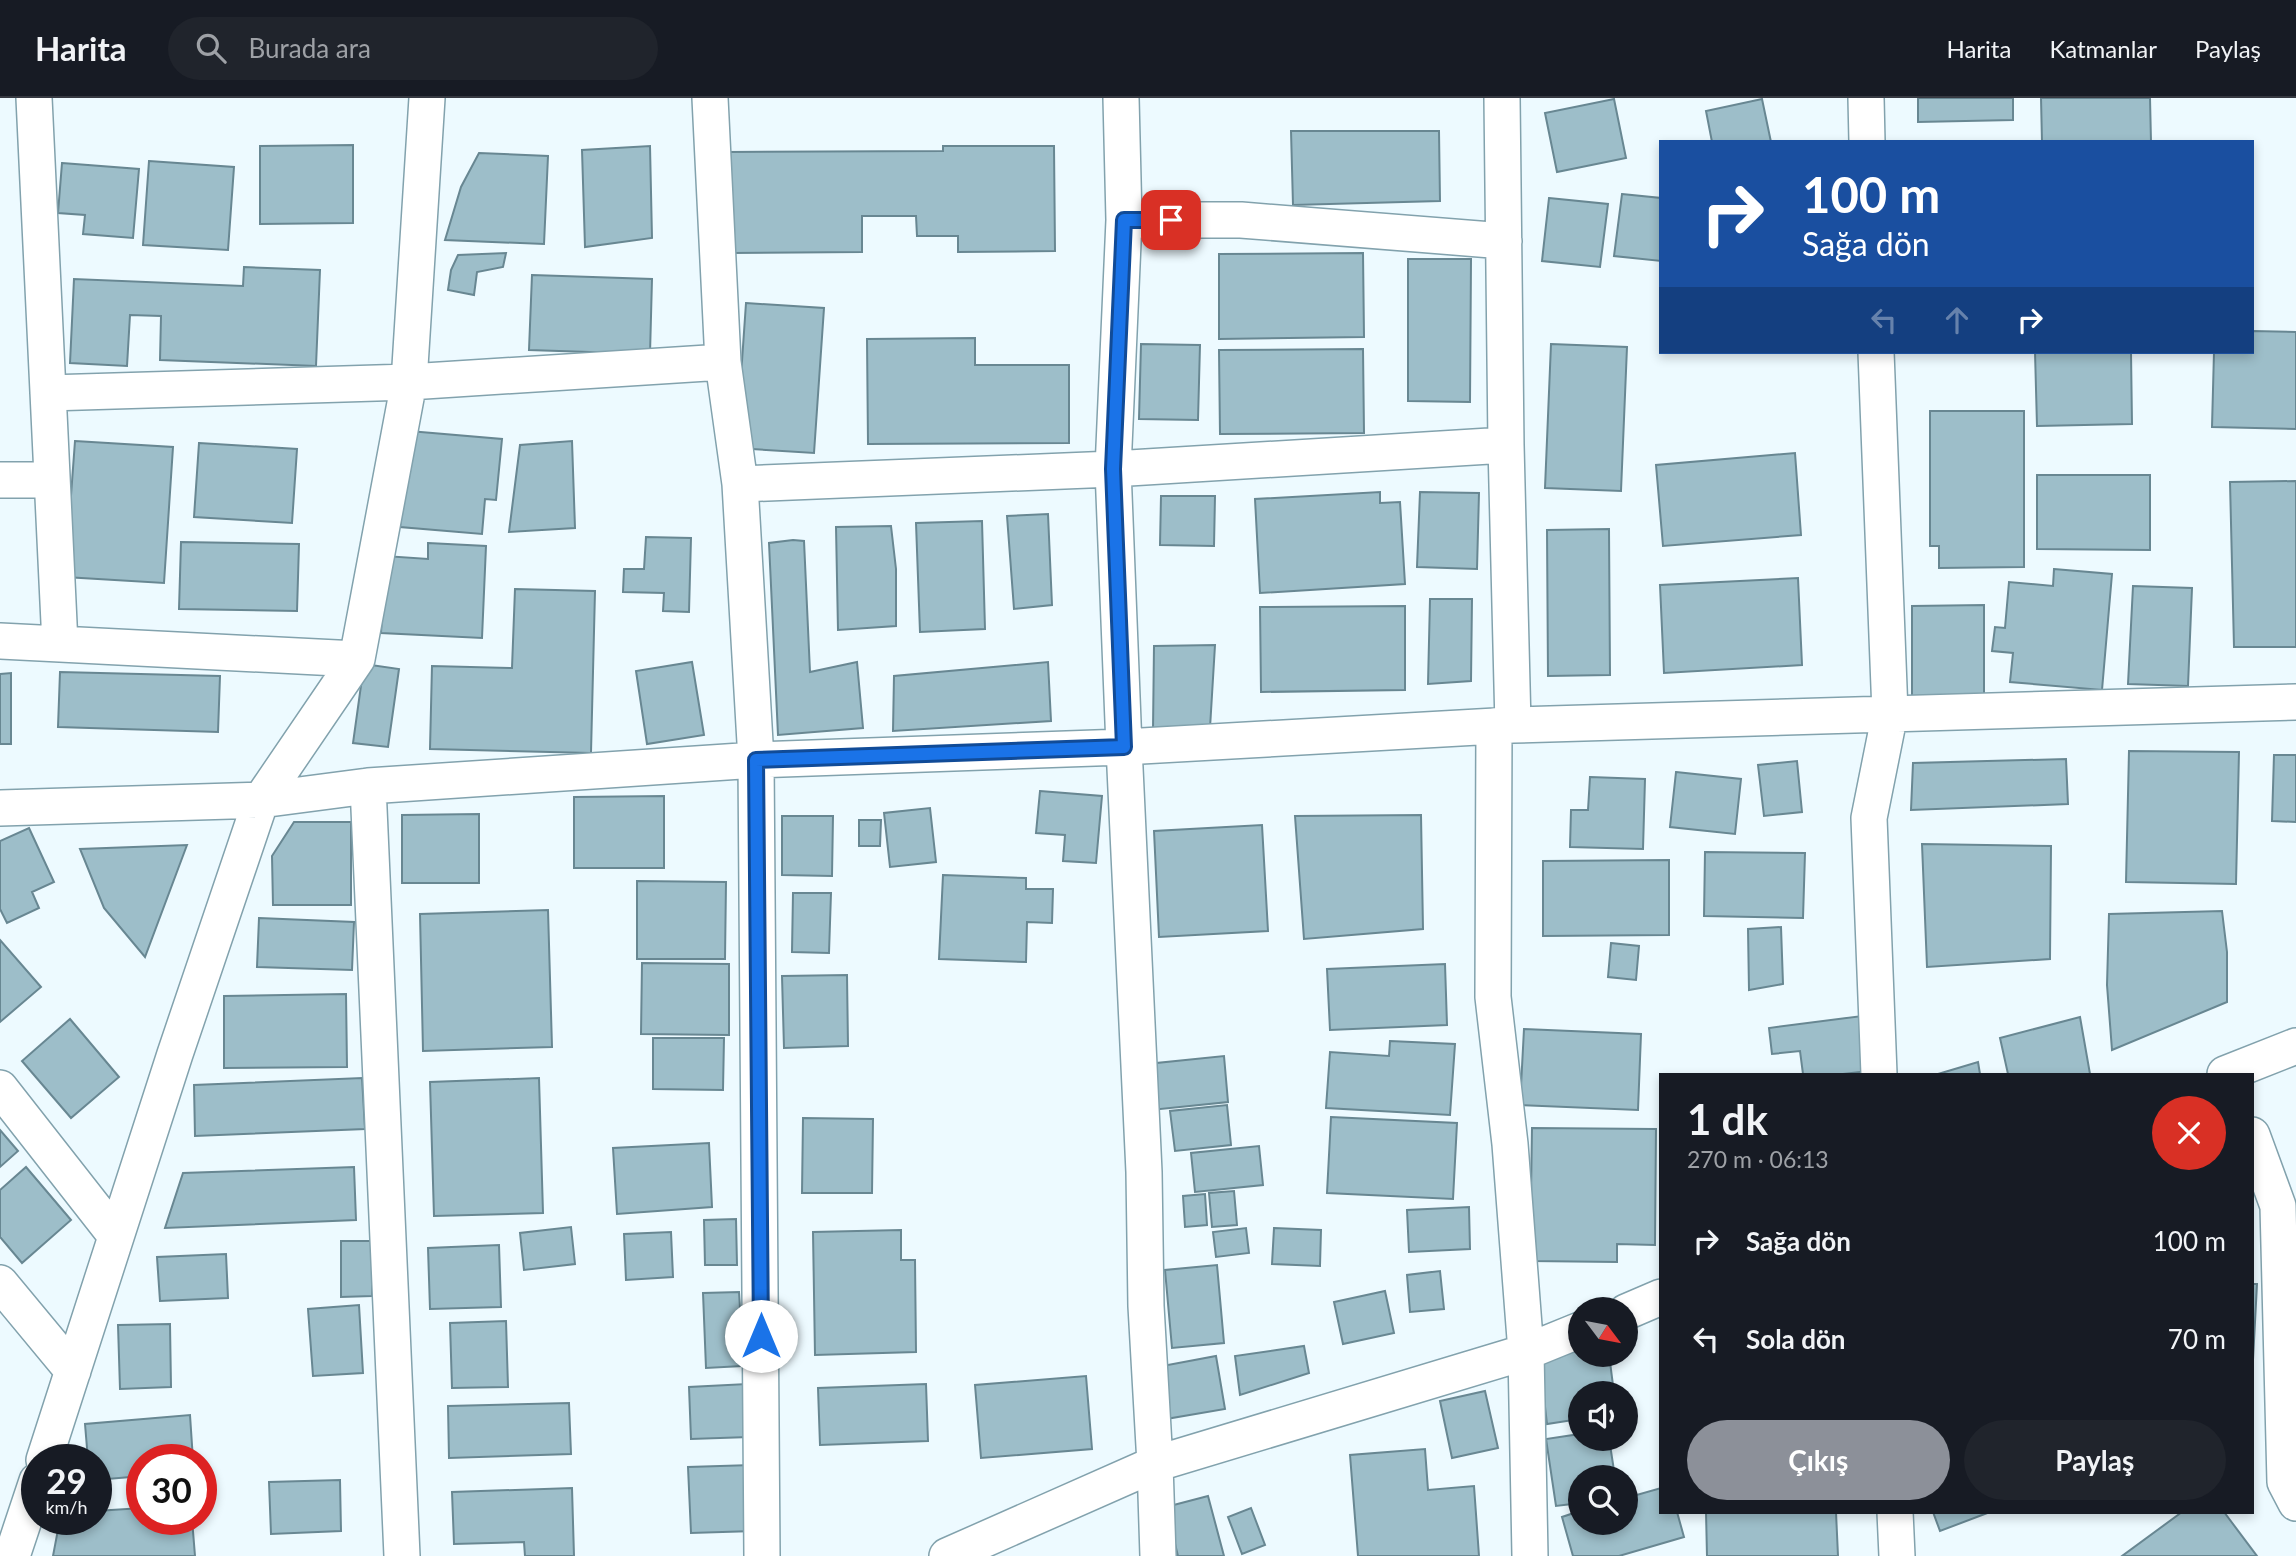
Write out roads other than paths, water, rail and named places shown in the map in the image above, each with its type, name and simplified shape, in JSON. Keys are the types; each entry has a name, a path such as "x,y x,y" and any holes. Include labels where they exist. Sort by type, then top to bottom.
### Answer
{"street":[{"path":"34,98 60,644"},
{"path":"49,1444 261,800 357,659 409,382 428,98"},
{"path":"710,98 723,362 740,485 756,760 762,1556"},
{"path":"1121,98 1124,220 1113,469 1158,1556"},
{"path":"1502,98 1506,445 1504,725 1493,997 1510,1144 1526,1352 1530,1556"},
{"path":"1866,98 1867,140"},
{"path":"1124,220 1241,220 1504,241"},
{"path":"1876,354 1890,713 1869,818 1879,1073"},
{"path":"48,393 409,382 723,362"},
{"path":"740,485 1113,469 1506,445"},
{"path":"0,480 52,481"},
{"path":"0,641 357,659"},
{"path":"0,808 261,800 368,786 756,760 1124,747 1504,725 2296,702"},
{"path":"368,786 402,1556"},
{"path":"2231,1073 2296,1046"},
{"path":"0,1088 116,1236"},
{"path":"2254,1139 2287,1203 2285,1482 2296,1503"},
{"path":"0,1283 73,1371"},
{"path":"1638,1307 1659,1298"},
{"path":"947,1556 1155,1464 1526,1352 1568,1335"},
{"path":"1895,1514 1897,1556"},
{"path":"12,1556 21,1529"}]}
